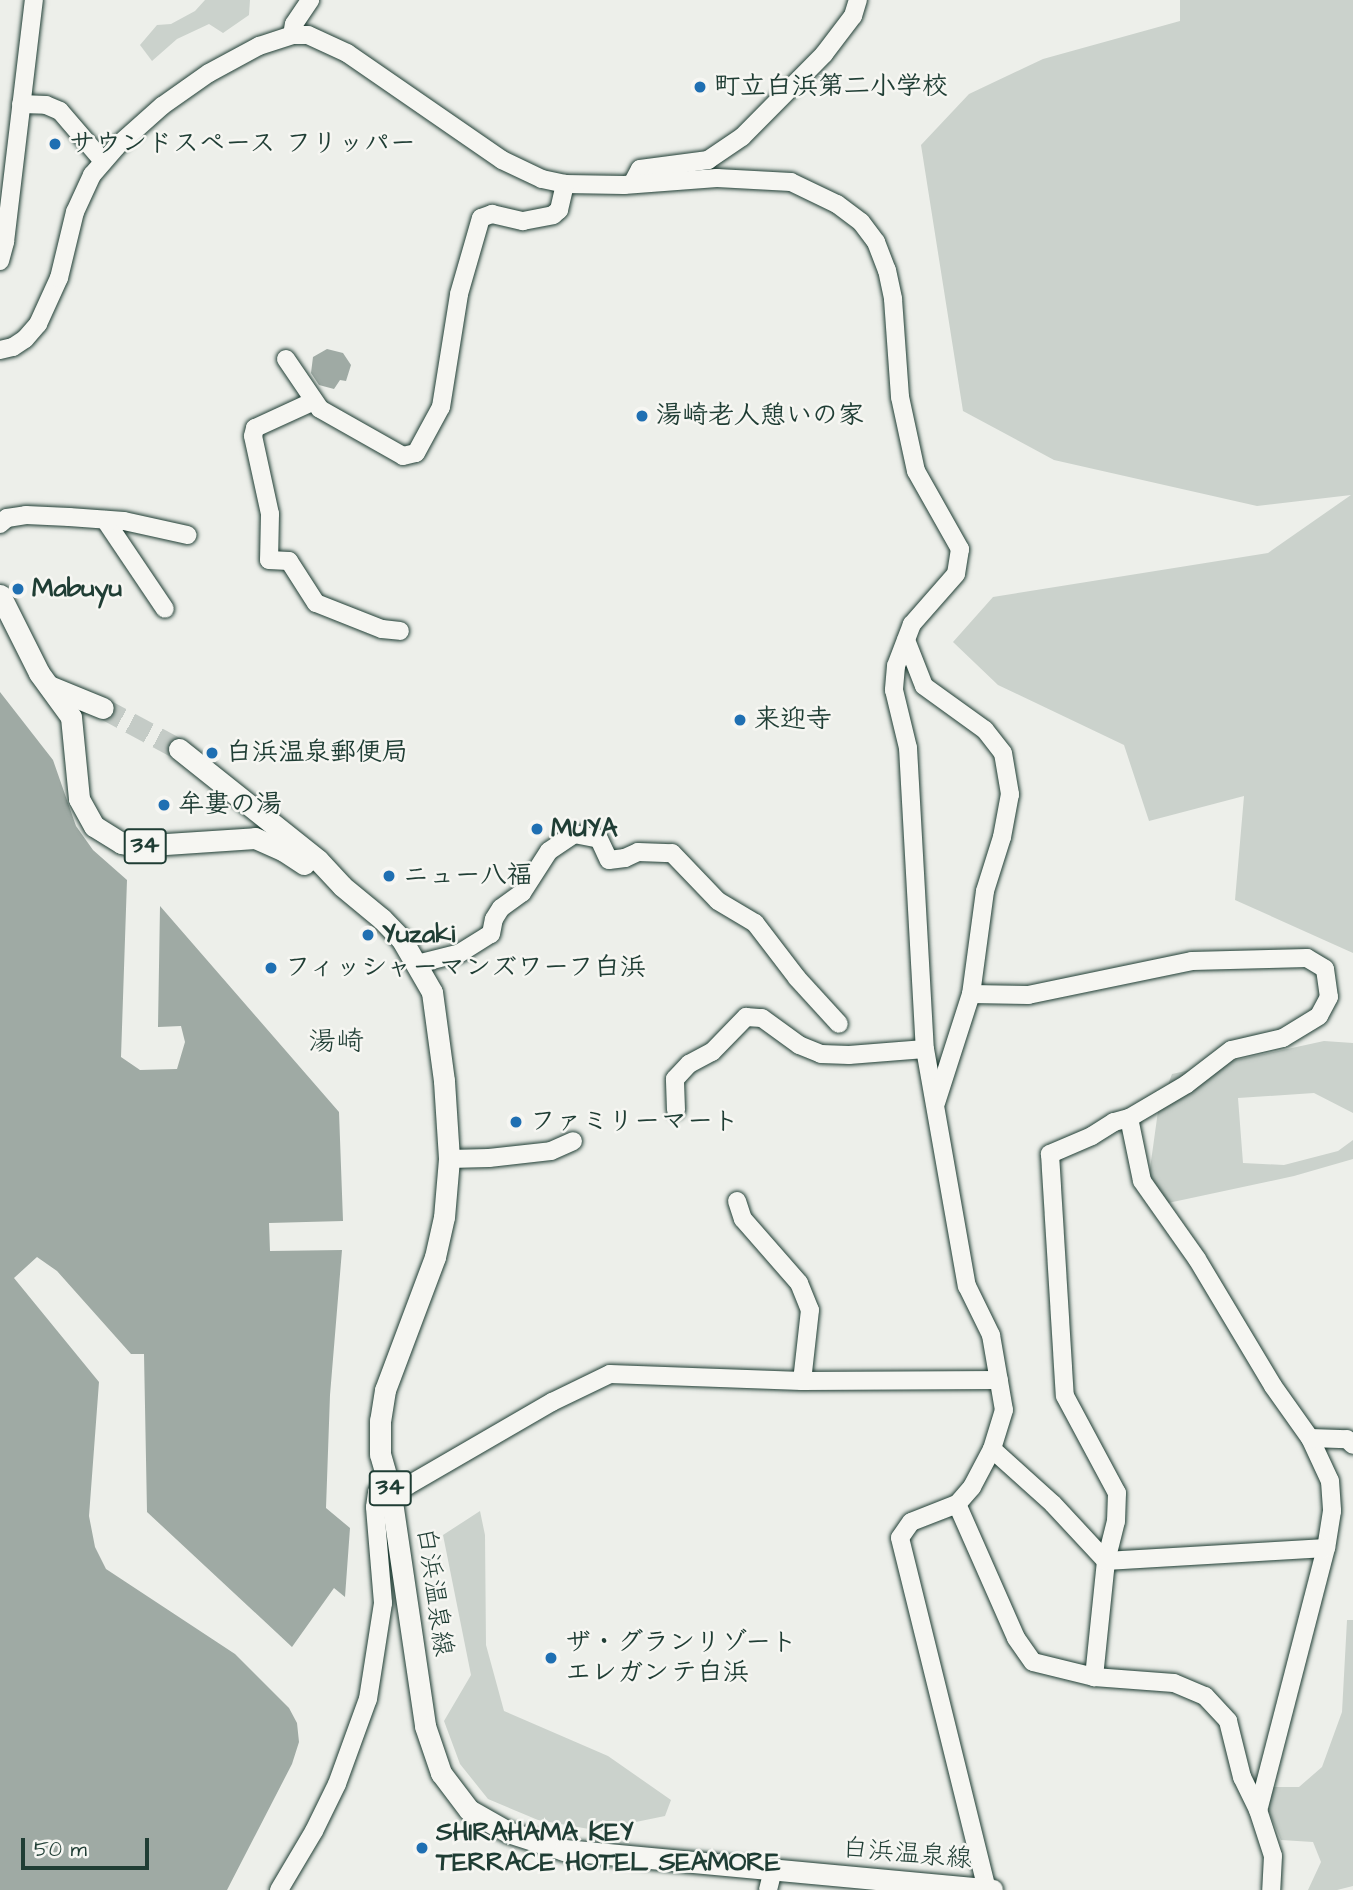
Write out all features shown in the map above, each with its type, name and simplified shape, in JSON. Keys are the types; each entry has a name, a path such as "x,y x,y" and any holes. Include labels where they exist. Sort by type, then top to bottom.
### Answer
{"main road":[{"name":"白浜温泉線","path":"0,595 27,653 71,717 76,780 84,813 107,836 136,846 255,838 284,851 342,886"},
{"path":"47,685 103,708"},
{"name":"白浜温泉線","path":"179,749 318,860 342,886 382,919 402,940 417,964 432,992 436,1007 449,1159 444,1217 435,1258 398,1352 384,1400 380,1454 390,1488 425,1726 442,1773 469,1810 508,1832 564,1850 771,1880 989,1890"}],"street":[{"path":"0,261 34,0"},
{"path":"292,35 294,24 310,0"},
{"path":"632,184 640,169 708,160 742,137 824,54 853,16 858,0"},
{"path":"0,350 13,347 25,339 49,304 59,278 75,212 92,175 103,161 162,106 209,73 259,46 292,35 308,35 347,54 502,160 526,173 565,184 632,184 717,178 791,182 836,204 862,222 876,242 887,270 893,299 900,397 916,471 960,549 956,575 912,624 896,666 894,690 908,748 925,1049 967,1286 991,1335 1004,1410 992,1449 972,1487 957,1504 911,1522 900,1538 989,1890"},
{"path":"21,104 47,105 60,111 103,161"},
{"path":"286,359 320,409 403,456 416,453 441,407 459,293 481,218 492,214 523,221 553,215 559,210 565,184"},
{"path":"314,401 255,428 253,436 270,514 269,560 289,561 316,603 382,629 400,631"},
{"path":"0,524 7,518 26,515 105,520 187,535"},
{"path":"105,520 165,609"},
{"path":"906,640 924,686 985,730 1003,753 1010,794 1002,837 985,891 971,994 935,1107"},
{"path":"417,964 460,953 491,934 494,919 501,908 522,892 549,851 574,834 599,839 609,860 625,859 638,852 672,853 719,901 755,923 797,978 839,1024"},
{"path":"971,994 1028,995 1192,961 1307,958 1325,969 1329,997 1320,1016 1283,1038 1231,1050 1187,1084 1129,1118 1050,1154 1065,1396 1117,1493 1116,1521 1105,1561 1094,1677"},
{"path":"676,1110 675,1079 689,1064 712,1052 746,1017 762,1018 799,1045 821,1054 849,1055 925,1049"},
{"path":"1129,1118 1142,1181 1197,1259 1273,1385 1310,1438 1330,1480 1332,1511 1326,1548 1258,1810"},
{"path":"449,1159 489,1158 551,1151 573,1141"},
{"path":"737,1201 743,1219 799,1283 810,1310 802,1381"},
{"path":"279,1890 314,1831 337,1784 368,1699 383,1603 375,1507 377,1492 407,1486 552,1402 610,1374 802,1381 999,1380"},
{"path":"1310,1438 1347,1439 1353,1444"},
{"path":"992,1449 1053,1504 1105,1561"},
{"path":"957,1504 1016,1638 1033,1662 1094,1677 1174,1683 1205,1696 1228,1721 1242,1777 1258,1810 1273,1856 1271,1890"},
{"path":"1105,1561 1326,1548"}],"shaded area":[{"path":"205,0 250,0 249,15 223,33 209,24 177,39 152,61 140,45 157,25 171,24 195,11"},
{"path":"1180,0 1353,0 1353,953 1235,900 1244,796 1149,821 1124,745 998,685 953,642 993,597 1268,553 1351,495 1257,506 1054,460 963,411 921,145 969,94 1043,59 1180,21"},
{"path":"327,349 343,353 351,365 346,381 340,380 334,389 319,385 311,373 313,357"},
{"path":"0,692 53,760 76,826 93,850 127,880 121,1057 140,1070 177,1069 185,1042 181,1026 158,1027 160,906 339,1112 343,1221 269,1223 270,1251 342,1250 330,1395 326,1508 350,1528 345,1597 334,1588 292,1647 147,1512 144,1354 131,1354 57,1271 37,1257 14,1278 99,1382 89,1516 95,1547 106,1569 235,1654 289,1708 297,1723 299,1742 292,1764 227,1890 0,1890"},
{"path":"1324,1041 1353,1043 1353,1113 1314,1093 1238,1098 1243,1163 1284,1165 1338,1151 1353,1140 1353,1159 1294,1176 1168,1203 1149,1176 1158,1111 1172,1074"},
{"path":"480,1511 485,1535 486,1645 504,1711 608,1756 671,1800 665,1816 626,1824 606,1832 538,1820 488,1799 460,1764 444,1721 471,1675 443,1535"},
{"path":"1347,1620 1353,1620 1353,1886 1337,1890 1308,1890 1321,1862 1313,1842 1281,1840 1268,1810 1273,1787 1299,1787 1322,1767 1342,1712"}],"tunnel":[{"path":"103,708 179,749"}],"place":[{"name":"町立白浜第二小学校","path":"700,87"},
{"name":"サウンドスペース フリッパー","path":"55,144"},
{"name":"湯崎老人憩いの家","path":"642,416"},
{"name":"Mabuyu","path":"18,589"},
{"name":"来迎寺","path":"740,720"},
{"name":"白浜温泉郵便局","path":"212,753"},
{"name":"牟婁の湯","path":"164,805"},
{"name":"MUYA","path":"537,829"},
{"name":"ニュー八福","path":"389,876"},
{"name":"Yuzaki","path":"368,935"},
{"name":"フィッシャーマンズワーフ白浜","path":"271,968"},
{"name":"ファミリーマート","path":"516,1122"},
{"name":"ザ・グランリゾート エレガンテ白浜","path":"551,1658"},
{"name":"SHIRAHAMA KEY TERRACE HOTEL SEAMORE","path":"422,1848"}],"district":[{"name":"湯崎","path":"336,1042"}]}
